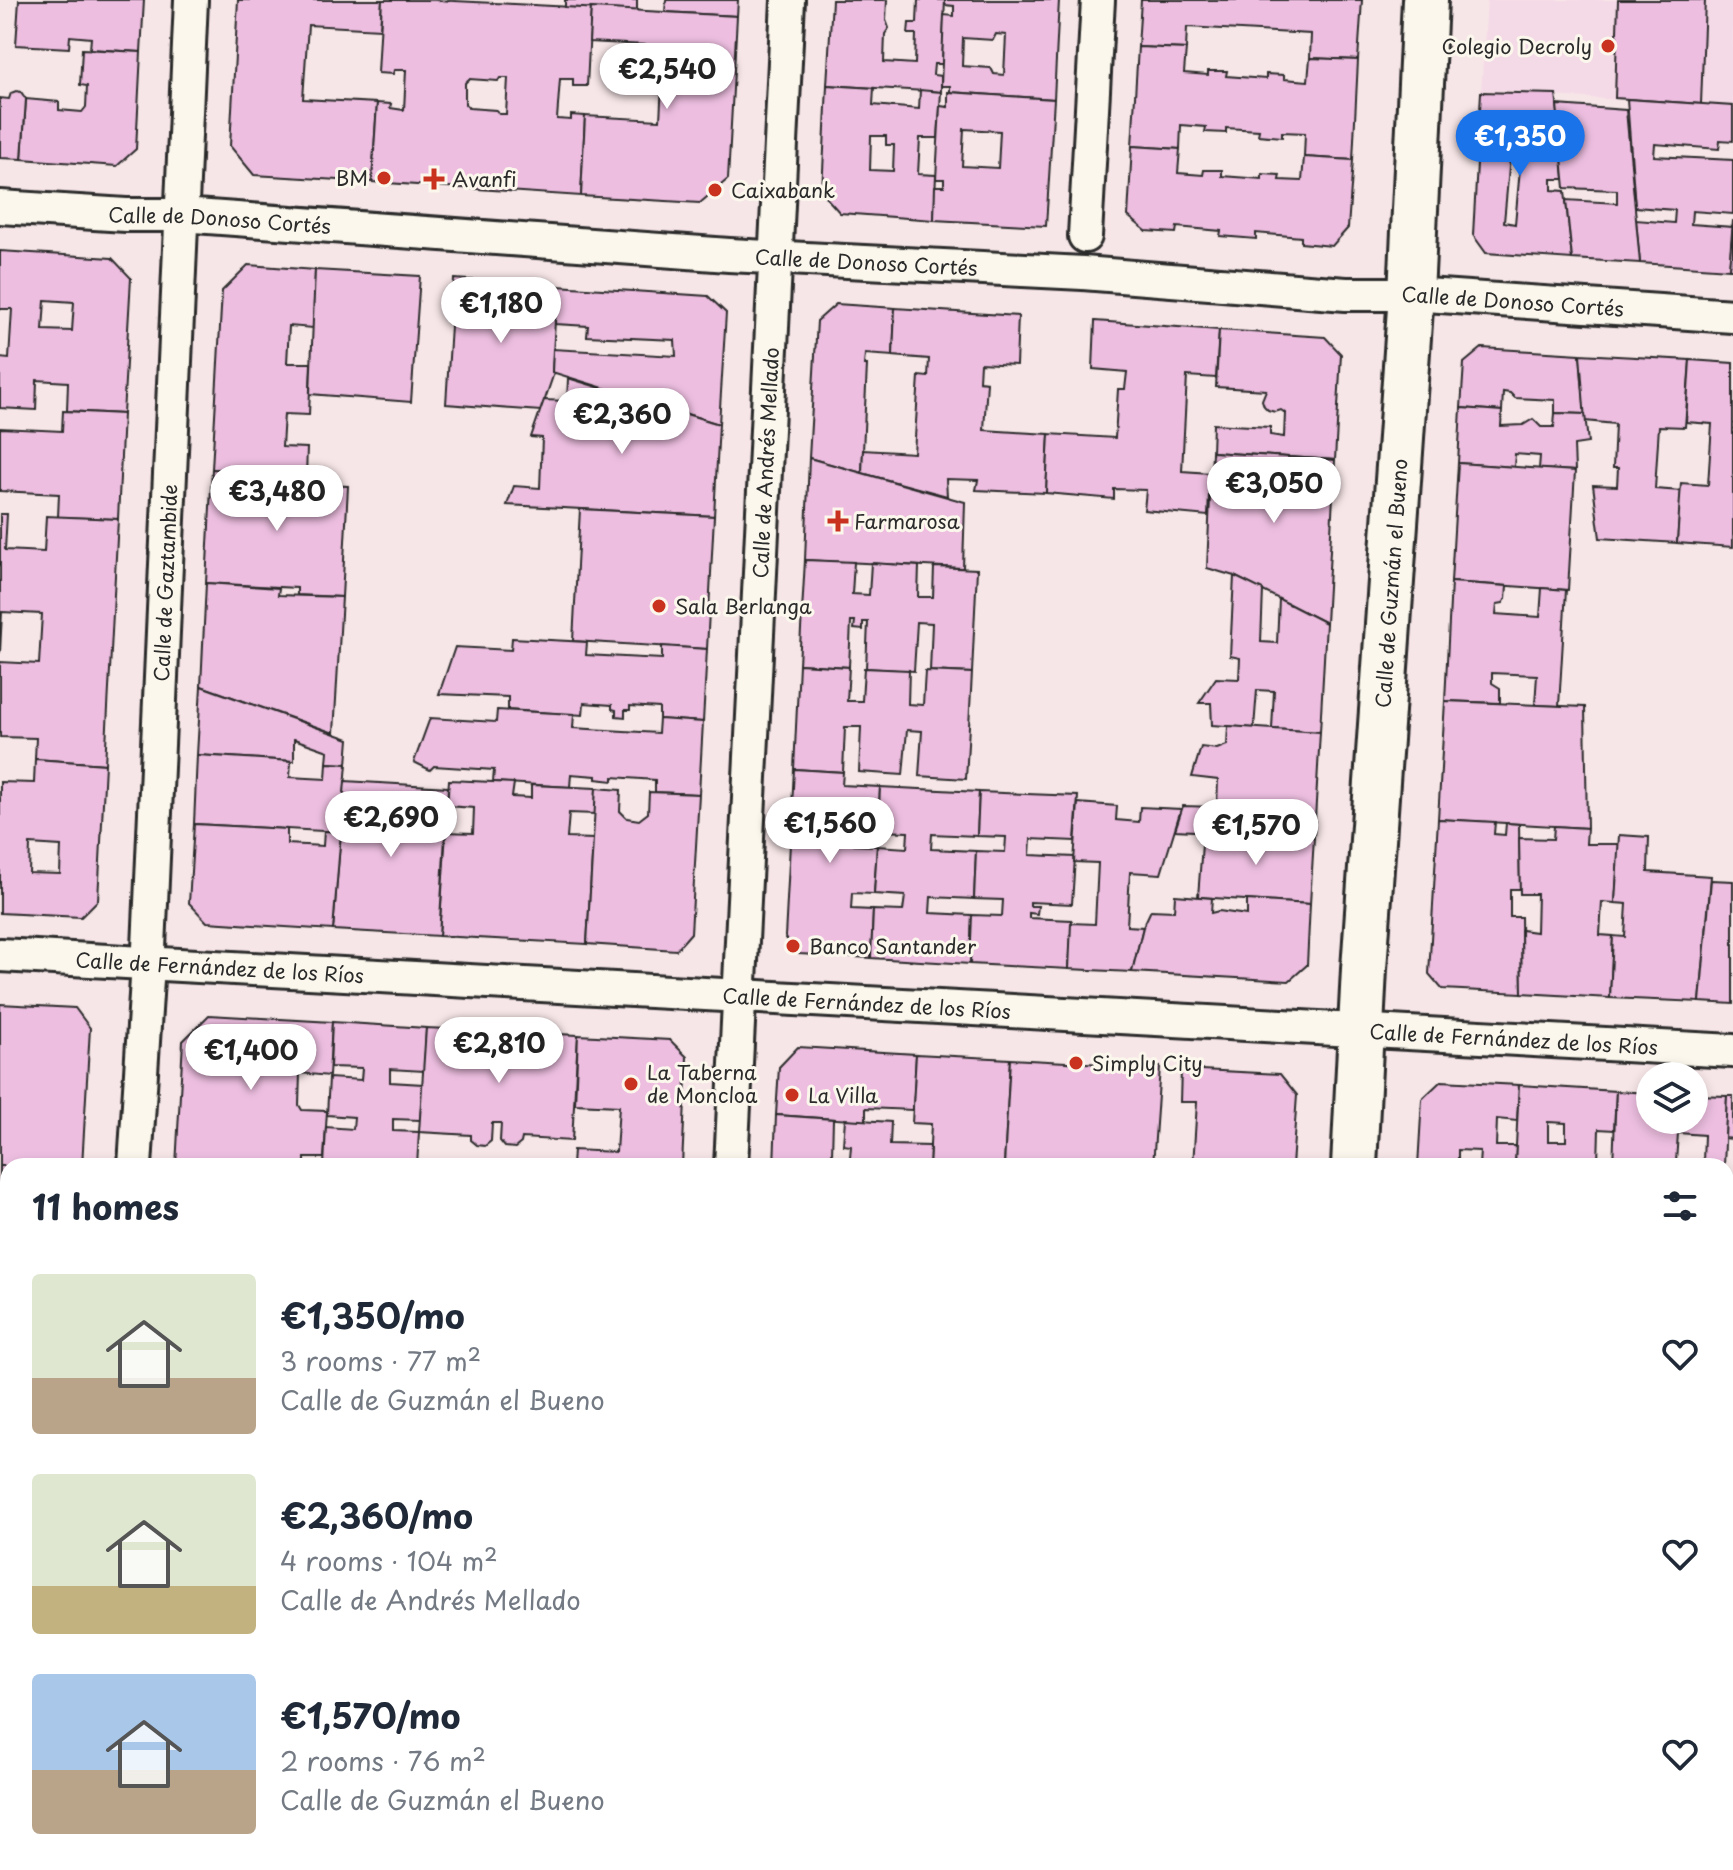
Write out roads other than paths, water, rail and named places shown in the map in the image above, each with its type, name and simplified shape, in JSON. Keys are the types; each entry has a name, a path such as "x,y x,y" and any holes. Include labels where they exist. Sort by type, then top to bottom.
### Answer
{"street":[{"name":"Calle de Gaztambide","path":"136,1158 148,963 191,0"},
{"name":"Calle de Andrés Mellado","path":"731,1158 788,0"},
{"path":"1085,236 1098,0"},
{"name":"Calle de Guzmán el Bueno","path":"1354,1158 1360,1030 1411,294 1425,0"},
{"name":"Calle de Donoso Cortés","path":"0,207 126,215 181,215 775,258 1083,273 1346,294 1411,294 1733,316"},
{"name":"Calle de Fernández de los Ríos","path":"0,955 1733,1051"}],"place":[{"name":"Colegio Decroly","path":"1608,46"},
{"name":"BM","path":"384,178"},
{"name":"Avanfi","path":"434,179"},
{"name":"Caixabank","path":"715,190"},
{"name":"Farmarosa","path":"838,521"},
{"name":"Sala Berlanga","path":"659,606"},
{"name":"Banco Santander","path":"793,946"},
{"name":"Simply City","path":"1076,1063"},
{"name":"La Taberna de Moncloa","path":"631,1084"},
{"name":"La Villa","path":"792,1095"}]}
